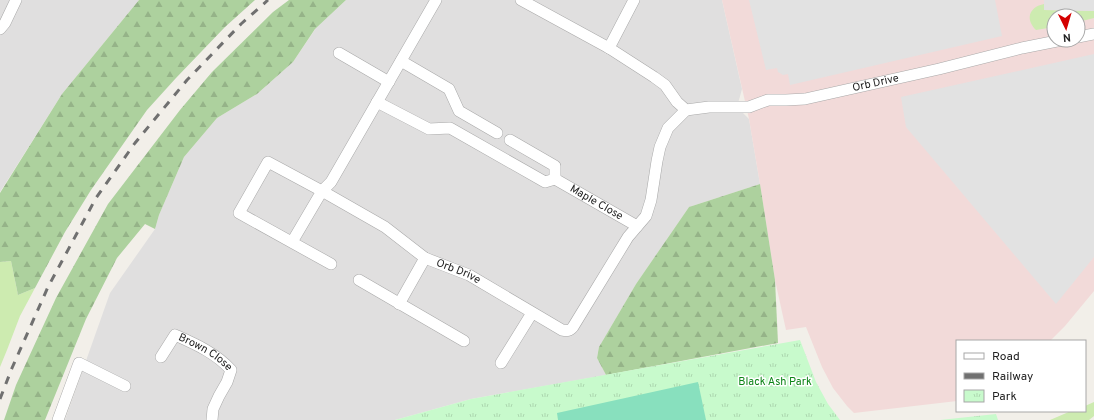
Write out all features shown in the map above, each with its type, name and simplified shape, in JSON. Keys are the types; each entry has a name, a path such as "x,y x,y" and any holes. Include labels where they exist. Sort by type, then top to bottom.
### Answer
{"street":[{"path":"0,29 5,23 16,0"},
{"path":"331,264 292,242 322,191 331,182 436,0"},
{"path":"521,0 609,48 654,76 665,85 677,102 686,110"},
{"path":"609,48 634,0"},
{"name":"Orb Drive","path":"292,242 239,213 268,162 385,227 425,258 469,275 562,330 571,330 628,238 646,216 651,200 660,147 668,128 686,110 709,107 749,107 768,100 805,99 1046,43"},
{"path":"339,53 389,82"},
{"path":"401,61 449,89 458,111 497,133"},
{"name":"Maple Close","path":"377,102 429,129 450,128 545,182 555,179 637,226"},
{"path":"510,140 555,166 555,179"},
{"path":"399,304 425,258"},
{"path":"358,280 464,341"},
{"path":"501,364 532,313"},
{"name":"Brown Close","path":"161,357 175,335 216,356 231,370 227,382 213,408 212,420"},
{"path":"58,420 79,363 125,386"}],"shaded area":[{"path":"0,0 139,0 62,94 0,192"},
{"path":"346,0 722,0 742,89 737,107 749,119 760,184 689,207 636,284 599,347 597,358 606,375 471,399 395,420 65,420 110,293 155,229 159,215 184,157 217,118 257,94 293,62 316,28"},
{"path":"722,0 1094,0 1094,291 1065,326 1051,340 956,340 956,401 854,413 833,388 822,367 806,327 786,330 775,280 749,119"},
{"path":"749,0 995,0 1002,36 790,85 788,74 783,75 778,72 777,68 766,70"},
{"path":"1044,0 1094,0 1094,11 1086,11 1086,8 1046,8 1046,10 1044,10"},
{"path":"1094,54 1094,257 1056,304 906,127 901,97"}],"green space":[{"path":"139,0 255,0 225,27 147,110 91,190 65,232 35,288 18,295 11,261 0,262 0,193 62,94"},
{"path":"289,0 346,0 315,29 293,62 257,94 217,118 184,157 159,215 155,229 145,224 117,258 86,319 45,420 4,420 16,385 56,298 108,204 180,110 212,72 273,12"},
{"path":"1044,4 1044,10 1046,10 1046,28 1036,30 1030,22 1030,14 1039,6"},
{"path":"1086,11 1094,11 1094,18 1086,20"},
{"path":"760,184 775,280 778,343 606,375 597,358 599,347 636,284 689,207"},
{"path":"11,261 18,295 35,288 20,316 0,367 0,262"},
{"name":"Black Ash Park","path":"800,340 816,382 828,404 840,420 395,420 471,399"},
{"path":"698,382 706,420 558,420 557,413"},
{"path":"1094,402 1094,416 1089,420 1050,420 1069,412 1086,412 1086,406"},
{"path":"996,414 998,420 940,420"}],"railway":[{"path":"0,399 48,287 96,198 135,143 187,80 241,24 268,0"}]}
